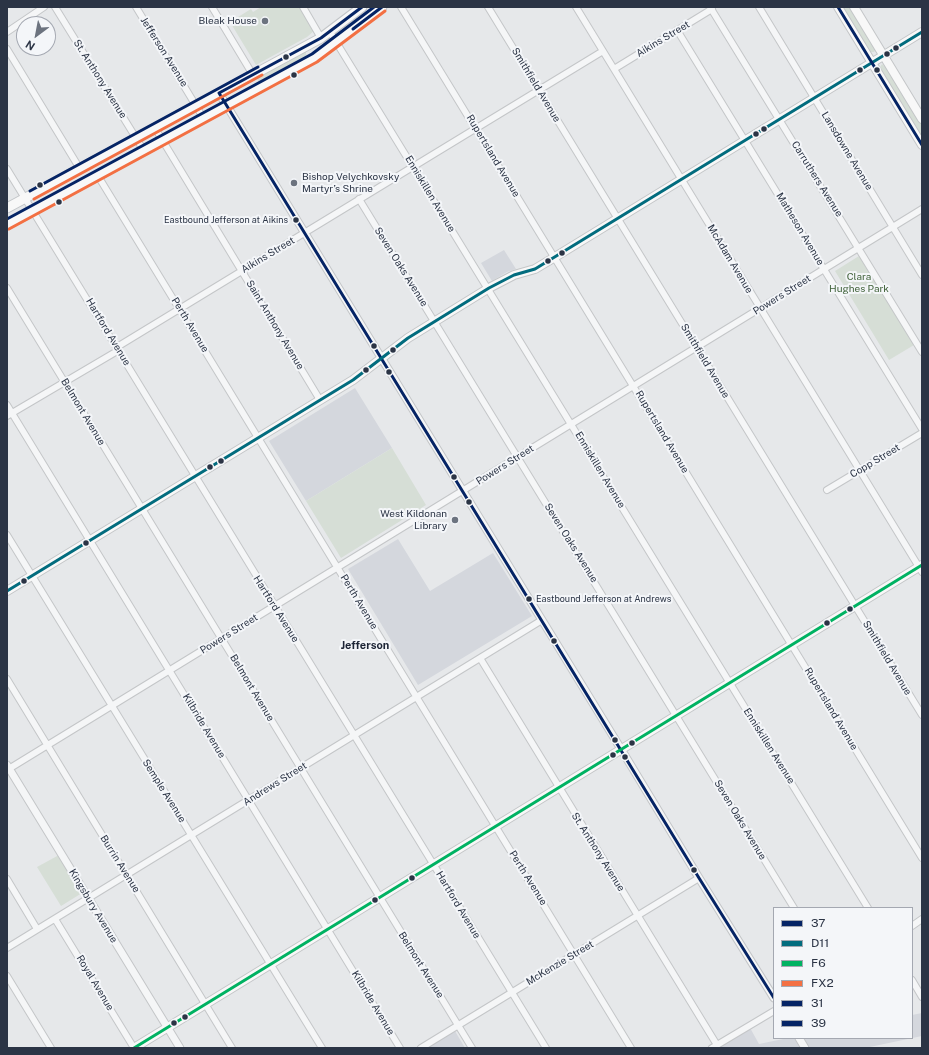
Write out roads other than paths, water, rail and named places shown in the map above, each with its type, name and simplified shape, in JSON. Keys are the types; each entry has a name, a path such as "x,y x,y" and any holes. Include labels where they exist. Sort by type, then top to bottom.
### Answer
{"main road":[{"path":"7,208 321,38 362,7"},
{"path":"838,7 922,145"},
{"path":"854,7 922,119"},
{"path":"7,225 316,58 379,8"},
{"path":"7,591 353,380 408,338 489,288 507,278 535,268 555,257 922,32"},
{"path":"304,64 309,53 305,47"},
{"path":"98,176 96,167 101,158"},
{"path":"77,188 82,180 80,169"},
{"path":"134,1048 855,606 921,568"}],"street":[{"path":"7,32 44,7"},
{"name":"St. Anthony Avenue","path":"55,7 144,151"},
{"name":"Jefferson Avenue","path":"136,7 204,119"},
{"path":"212,7 253,75"},
{"path":"303,7 321,38"},
{"name":"Rupertsland Avenue","path":"401,7 922,858"},
{"name":"Smithfield Avenue","path":"488,7 922,715"},
{"name":"McAdam Avenue","path":"576,7 921,568"},
{"name":"Lansdowne Avenue","path":"759,7 922,275"},
{"name":"Aikins Street","path":"614,69 711,8"},
{"name":"Carruthers Avenue","path":"711,8 922,352"},
{"name":"Matheson Avenue","path":"677,30 922,429"},
{"name":"Enniskillen Avenue","path":"330,32 489,288 867,907"},
{"path":"7,49 80,169"},
{"name":"Aikins Street","path":"9,414 65,382 305,232 603,51"},
{"path":"219,93 773,996"},
{"name":"Saint Anthony Avenue","path":"155,128 320,400"},
{"name":"Hartford Avenue","path":"7,169 546,1048"},
{"name":"Perth Avenue","path":"98,176 632,1048"},
{"name":"Seven Oaks Avenue","path":"359,199 793,907"},
{"name":"Powers Street","path":"8,768 47,746 922,209"},
{"name":"Belmont Avenue","path":"7,288 472,1048"},
{"name":"Kilbride Avenue","path":"7,405 9,414 90,540 400,1048"},
{"name":"Copp Street","path":"827,490 922,433"},
{"name":"Semple Avenue","path":"7,535 322,1048"},
{"name":"Andrews Street","path":"7,948 542,620"},
{"name":"St. Anthony Avenue","path":"480,658 638,917 714,1047"},
{"name":"Burrin Avenue","path":"7,679 232,1048"},
{"name":"Kingsbury Avenue","path":"8,768 180,1048"},
{"name":"McKenzie Street","path":"421,1048 638,917 699,878"},
{"path":"7,879 37,929"},
{"name":"Royal Avenue","path":"55,919 134,1048"},
{"path":"913,925 922,919"},
{"path":"7,976 51,1048"},
{"path":"913,982 922,997"},
{"path":"714,1047 773,1012"},
{"path":"800,1039 805,1048"}],"place":[{"name":"Bleak House","path":"265,21"},
{"name":"Bishop Velychkovsky Martyr’s Shrine","path":"294,183"},
{"name":"Eastbound Jefferson at Aikins","path":"296,220"},
{"name":"West Kildonan Library","path":"455,520"},
{"name":"Eastbound Jefferson at Andrews","path":"529,599"}],"district":[{"name":"Jefferson","path":"365,646"}],"park label":[{"name":"Clara Hughes Park","path":"859,282"}]}
